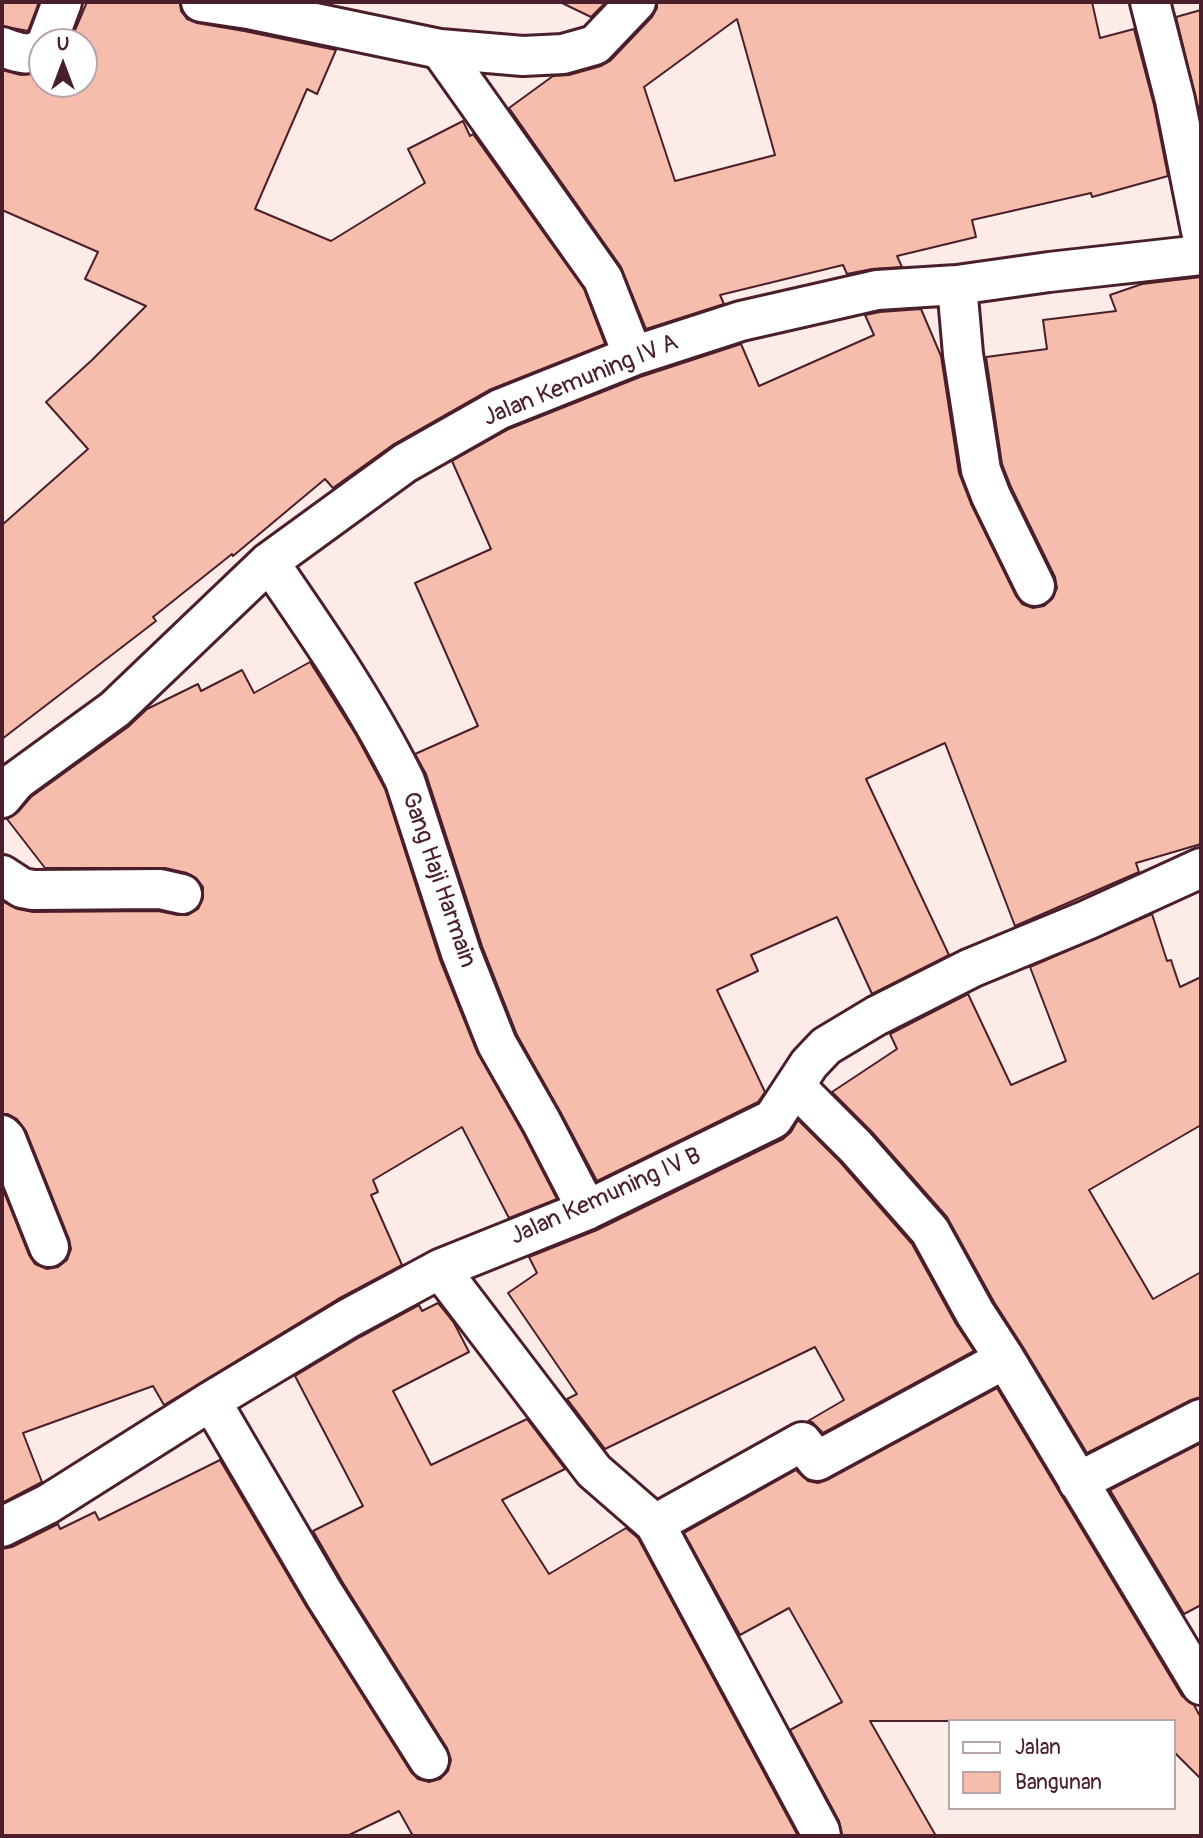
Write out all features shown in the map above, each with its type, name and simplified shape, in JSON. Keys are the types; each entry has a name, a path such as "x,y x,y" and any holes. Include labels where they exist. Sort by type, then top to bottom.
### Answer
{"street":[{"path":"52,28 62,2"},
{"path":"201,2 440,49 523,56 563,54 595,45 636,2"},
{"path":"1150,2 1188,95 1201,231"},
{"path":"2,47 28,54"},
{"path":"440,49 603,279 633,356"},
{"name":"Jalan Kemuning IV A","path":"2,798 16,781 115,709 269,562 405,463 500,409 633,356 741,321 877,290 957,285 1201,255"},
{"path":"957,285 963,354 981,470 1035,586"},
{"name":"Gang Haji Harmain","path":"269,562 358,695 405,781 461,953 497,1044 587,1210"},
{"name":"Jalan Kemuning IV B","path":"2,1527 48,1504 349,1318 440,1269 587,1210 773,1119 809,1064 826,1046 876,1016 971,968 1087,920 1201,868"},
{"path":"2,875 22,888 33,890 160,889 182,894"},
{"path":"795,1086 856,1147 930,1231 975,1313 1201,1685"},
{"path":"2,1135 6,1139 49,1247"},
{"path":"440,1269 594,1471 655,1524 821,1836"},
{"path":"655,1524 802,1442 817,1461 1005,1359"},
{"path":"211,1401 324,1594 429,1760"},
{"path":"1078,1482 1201,1419"}],"building":[{"path":"2,2 39,2 28,31 2,26"},
{"path":"87,2 180,2 181,11 187,19 197,23 336,50 317,94 307,89 255,209 331,241 425,183 408,149 463,121 470,136 473,134 584,289 605,344 489,390 394,444 333,488 325,479 233,556 232,554 153,617 156,621 2,739 2,525 88,449 46,402 146,306 85,279 98,252 2,210 2,70 28,74 28,98 98,98 98,28 76,28"},
{"path":"560,2 606,2 591,17"},
{"path":"657,2 1092,2 1100,38 1134,29 1154,105 1168,176 1092,197 1091,193 972,220 976,237 897,256 902,267 847,274 843,265 720,295 724,304 646,329 621,267 509,108 553,76 569,75 610,61 652,17","holes":["737,19 775,155 675,181 644,87"]},
{"path":"1201,10 1201,120 1176,17"},
{"path":"1201,277 1201,844 1136,863 1139,872 1015,926 945,743 866,779 949,955 872,994 837,917 751,955 758,971 717,990 765,1092 758,1102 597,1181 517,1035 482,946 426,774 415,754 478,726 415,583 491,549 452,461 509,429 640,377 741,344 759,386 874,335 865,315 921,309 941,356 959,473 971,504 1016,596 1022,604 1033,608 1044,606 1053,598 1057,588 1055,577 1002,464 986,357 1047,349 1043,320 1116,311 1110,295 1142,284"},
{"path":"310,662 356,735 385,789 440,960 477,1052 557,1199 509,1218 462,1127 373,1180 378,1192 371,1195 402,1265 338,1299 164,1405 153,1386 23,1433 42,1482 2,1503 2,1187 35,1264 47,1269 58,1267 67,1260 71,1249 26,1131 17,1119 2,1114 2,901 18,909 33,912 158,911 188,915 198,909 203,898 203,887 196,878 165,868 45,868 7,819 18,812 31,797 128,727 147,709 198,684 201,691 242,670 254,693"},
{"path":"1152,914 1167,961 1171,960 1180,987 1201,977 1201,1125 1089,1190 1153,1299 1201,1272 1201,1397 1087,1453 994,1302 947,1217 872,1132 832,1092 897,1049 890,1034 968,994 1011,1085 1066,1061 1030,967"},
{"path":"798,1120 840,1162 912,1244 974,1351 823,1433 808,1421 844,1400 815,1347 605,1449 567,1399 577,1394 508,1293 537,1273 529,1257 597,1230 783,1139"},
{"path":"438,1303 454,1323 469,1352 393,1391 431,1465 527,1419 565,1469 502,1500 549,1574 626,1528 638,1538 798,1836 413,1836 399,1811 347,1836 2,1836 2,1549 12,1547 58,1524 60,1529 95,1512 99,1520 220,1460 306,1606 411,1772 418,1779 429,1782 440,1779 448,1771 451,1760 447,1748 313,1531 363,1506 295,1376 419,1305 422,1311"},
{"path":"997,1388 1182,1696 1194,1705 1201,1718 1201,1779 1175,1753 1175,1719 870,1721 936,1836 842,1836 839,1821 790,1730 842,1702 789,1608 740,1635 684,1533 796,1470 808,1481 818,1483"},
{"path":"1201,1443 1201,1605 1184,1614 1110,1490"}]}
